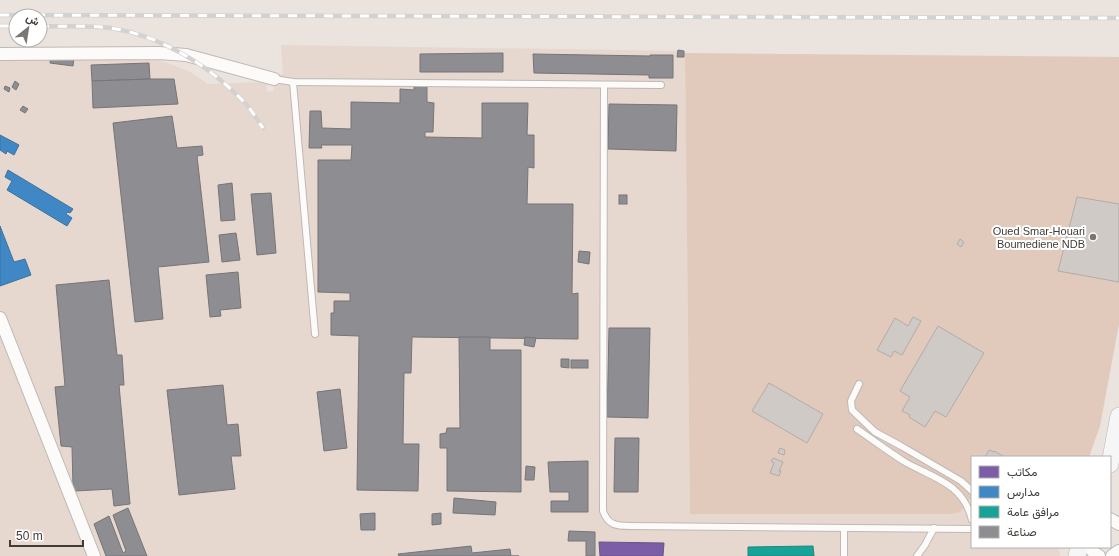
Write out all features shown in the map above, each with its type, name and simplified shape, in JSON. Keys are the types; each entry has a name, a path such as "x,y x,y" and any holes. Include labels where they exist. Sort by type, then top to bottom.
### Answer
{"main road":[{"path":"1111,459 1119,416"}],"street":[{"path":"0,54 159,53 186,55 274,79"},
{"path":"0,318 94,556"},
{"path":"1090,548 1099,556"},
{"path":"1112,556 1119,551"}],"lane":[{"path":"274,79 293,82 661,85"},
{"path":"293,82 315,334"},
{"path":"604,85 603,512 606,519 612,524 625,526 971,529"},
{"path":"859,384 851,401 852,410 875,432 961,481 971,490"},
{"path":"857,429 905,462 945,481 960,496 970,510 971,515"},
{"path":"844,528 844,556"},
{"path":"917,556 934,528"}],"shaded area":[{"path":"281,45 685,51 690,514 964,507 971,499 971,548 1059,548 1060,556 0,556 0,58 144,59 160,61 192,73 208,84 267,82 267,92 274,91 273,75 283,74"},
{"path":"685,53 1119,57 1119,324 1100,426 1089,456 971,456 971,499 960,512 951,514 690,514"}],"building: مكاتب":[{"path":"599,542 664,543 663,556 600,556"}],"building: مدارس":[{"path":"0,135 19,145 14,155 7,151 6,154 0,150"},
{"path":"8,170 73,209 70,213 67,212 66,214 72,218 67,226 7,190 12,181 5,177"},
{"path":"0,226 14,262 25,259 31,275 0,286"}],"building: مرافق عامة":[{"path":"813,546 814,556 748,556 748,547"}],"building: صناعة":[{"path":"678,50 684,51 684,57 677,57"},
{"path":"503,53 503,72 420,72 420,54"},
{"path":"533,54 673,55 673,78 649,78 649,75 534,73"},
{"path":"51,55 74,57 73,66 50,63"},
{"path":"149,63 150,79 92,81 91,65"},
{"path":"174,79 178,104 93,108 92,81"},
{"path":"15,81 19,84 16,90 12,87"},
{"path":"5,86 10,88 9,92 4,89"},
{"path":"414,86 427,86 427,102 434,103 433,132 425,132 425,137 482,138 482,103 528,103 527,135 534,135 534,168 528,167 527,204 573,204 572,294 578,293 578,339 412,337 411,373 404,373 403,444 419,444 418,491 357,490 359,336 331,335 331,313 334,313 334,301 350,301 350,293 318,292 318,160 351,160 352,145 321,145 322,148 309,148 310,111 321,111 322,128 351,129 351,102 400,103 400,89 414,90"},
{"path":"609,104 677,105 676,151 608,149"},
{"path":"23,106 28,109 25,113 20,110"},
{"path":"172,116 177,148 202,146 203,155 197,156 209,262 158,267 163,319 135,322 113,123"},
{"path":"232,183 235,220 221,221 218,185"},
{"path":"271,193 276,253 257,255 251,194"},
{"path":"619,195 627,195 627,204 619,204"},
{"path":"236,233 240,260 222,262 219,235"},
{"path":"579,251 590,252 589,264 578,262"},
{"path":"238,272 241,308 220,310 221,316 210,317 206,275"},
{"path":"109,280 117,355 122,355 124,385 119,385 130,504 114,506 112,489 75,491 73,486 72,447 61,446 55,387 65,386 56,285"},
{"path":"609,328 650,328 648,418 607,417"},
{"path":"459,337 490,337 490,350 521,350 521,492 447,491 447,448 440,448 440,434 446,433 447,428 460,428"},
{"path":"525,337 536,338 534,347 524,345"},
{"path":"561,359 569,359 569,368 561,367"},
{"path":"571,360 588,360 588,368 571,368"},
{"path":"223,385 227,425 238,424 241,456 231,456 235,489 179,495 167,390"},
{"path":"340,389 347,448 324,451 317,392"},
{"path":"615,438 639,438 638,492 614,492"},
{"path":"588,461 588,512 551,512 551,501 569,501 569,492 550,492 548,462"},
{"path":"526,466 535,467 534,480 525,480"},
{"path":"454,498 496,502 495,515 453,513"},
{"path":"128,508 147,556 106,556 94,524 109,516 123,553 126,551 113,515"},
{"path":"375,513 375,530 361,530 360,514"},
{"path":"441,513 441,524 432,525 432,514"},
{"path":"569,531 595,532 595,556 586,556 586,541 568,541"},
{"path":"471,546 472,553 510,549 511,556 399,556 398,554"}],"building: أخرى":[{"name":"Oued Smar-Houari Boumediene NDB","path":"1077,197 1119,204 1119,282 1058,271"},
{"path":"960,239 964,242 961,247 957,244"},
{"path":"913,317 921,321 902,355 894,351 891,357 877,350 895,318 908,326"},
{"path":"938,326 984,353 946,417 935,411 925,427 909,417 910,415 902,411 910,397 900,391"},
{"path":"769,383 823,414 807,443 752,411"},
{"path":"780,448 785,450 784,455 778,453"},
{"path":"989,450 1003,456 986,456"},
{"path":"773,458 783,462 779,471 781,471 779,476 770,473 774,463 771,461"}],"railway":[{"path":"0,15 1119,18"},
{"path":"0,26 8,26"},
{"path":"48,26 111,28 130,32 167,45 201,65 231,89 248,106 263,128"}],"place":[{"name":"Oued Smar-Houari Boumediene NDB","path":"1093,237"}]}
